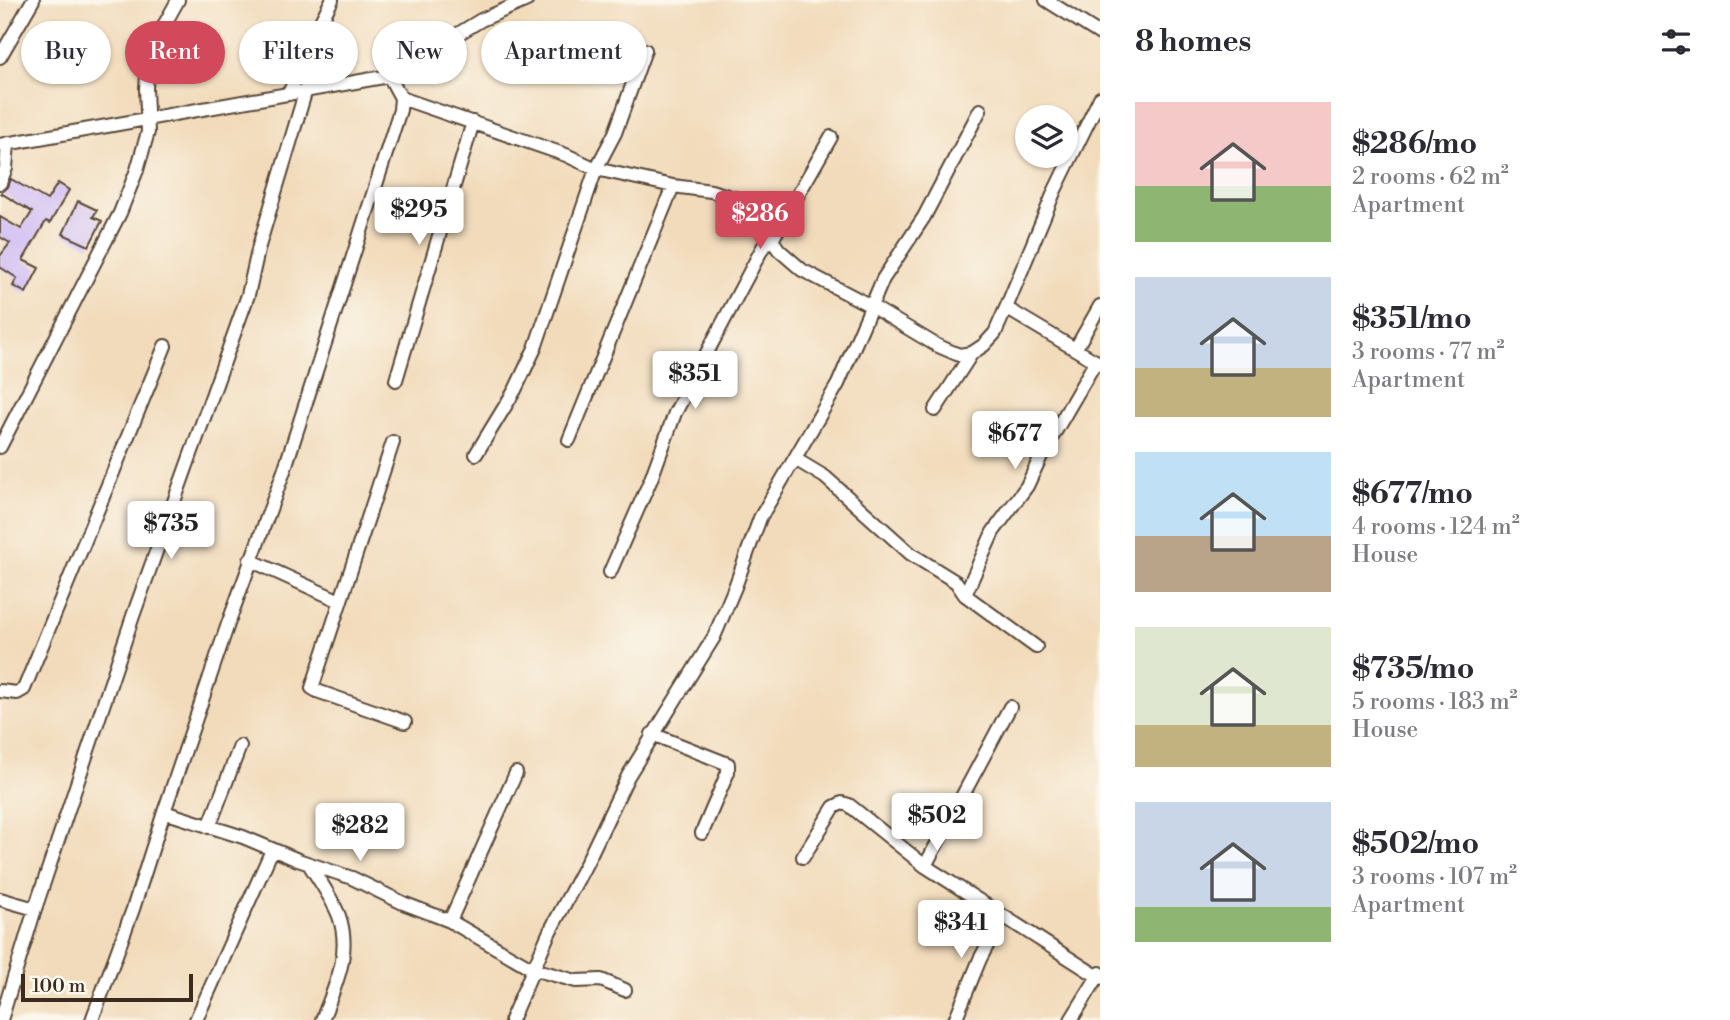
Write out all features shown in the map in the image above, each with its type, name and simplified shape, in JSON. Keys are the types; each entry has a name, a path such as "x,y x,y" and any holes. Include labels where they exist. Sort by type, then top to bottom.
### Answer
{"street":[{"path":"0,57 33,0"},
{"path":"0,447 120,213 148,132 148,61 178,0"},
{"path":"289,94 308,46 332,0"},
{"path":"467,29 527,0"},
{"path":"1046,0 1100,34"},
{"path":"0,183 6,168 4,144 372,79"},
{"path":"92,1020 133,909 250,560 297,433 400,110 401,97 394,84"},
{"path":"476,454 515,390 535,348 596,169 615,133 633,84"},
{"path":"1,1020 35,909 133,616 248,295 305,93"},
{"path":"401,97 566,155 596,169 673,186 712,191 734,198 755,216 772,240 802,270 871,306 936,345 959,355 972,354"},
{"path":"935,410 972,354 995,333 1055,190 1100,98"},
{"path":"511,1020 533,969 628,776 714,637 760,518 838,384 883,279 924,217 979,110"},
{"path":"396,380 473,122"},
{"path":"610,572 651,479 675,413 763,247 772,240 831,137"},
{"path":"569,440 673,186"},
{"path":"1076,348 1100,306"},
{"path":"965,595 993,532 1027,486 1041,456 1098,363 1006,308"},
{"path":"0,691 17,693 24,689 165,346"},
{"path":"393,442 312,688 405,722"},
{"path":"795,459 825,477 911,554 956,582 965,595 1036,647"},
{"path":"250,560 340,601"},
{"path":"925,866 1010,707"},
{"path":"652,734 728,764 728,772 702,833"},
{"path":"209,827 240,746"},
{"path":"450,921 516,773"},
{"path":"803,857 834,807 842,803 849,805 925,866 1099,976 1071,1020"},
{"path":"164,812 352,878 402,903 450,921 533,969 576,981 601,980 625,990"},
{"path":"196,1020 272,850"},
{"path":"309,864 339,915 345,946 341,968 322,1020"},
{"path":"0,899 35,909"},
{"path":"955,1020 979,960 1003,916"}],"building":[{"path":"11,179 47,200 58,183 69,190 50,223 46,221 23,260 39,268 26,293 13,286 17,278 0,267 0,256 10,243 0,237 0,217 21,229 32,212 1,193 8,187"},
{"path":"78,201 97,210 93,217 102,221 89,246 63,234"}]}
